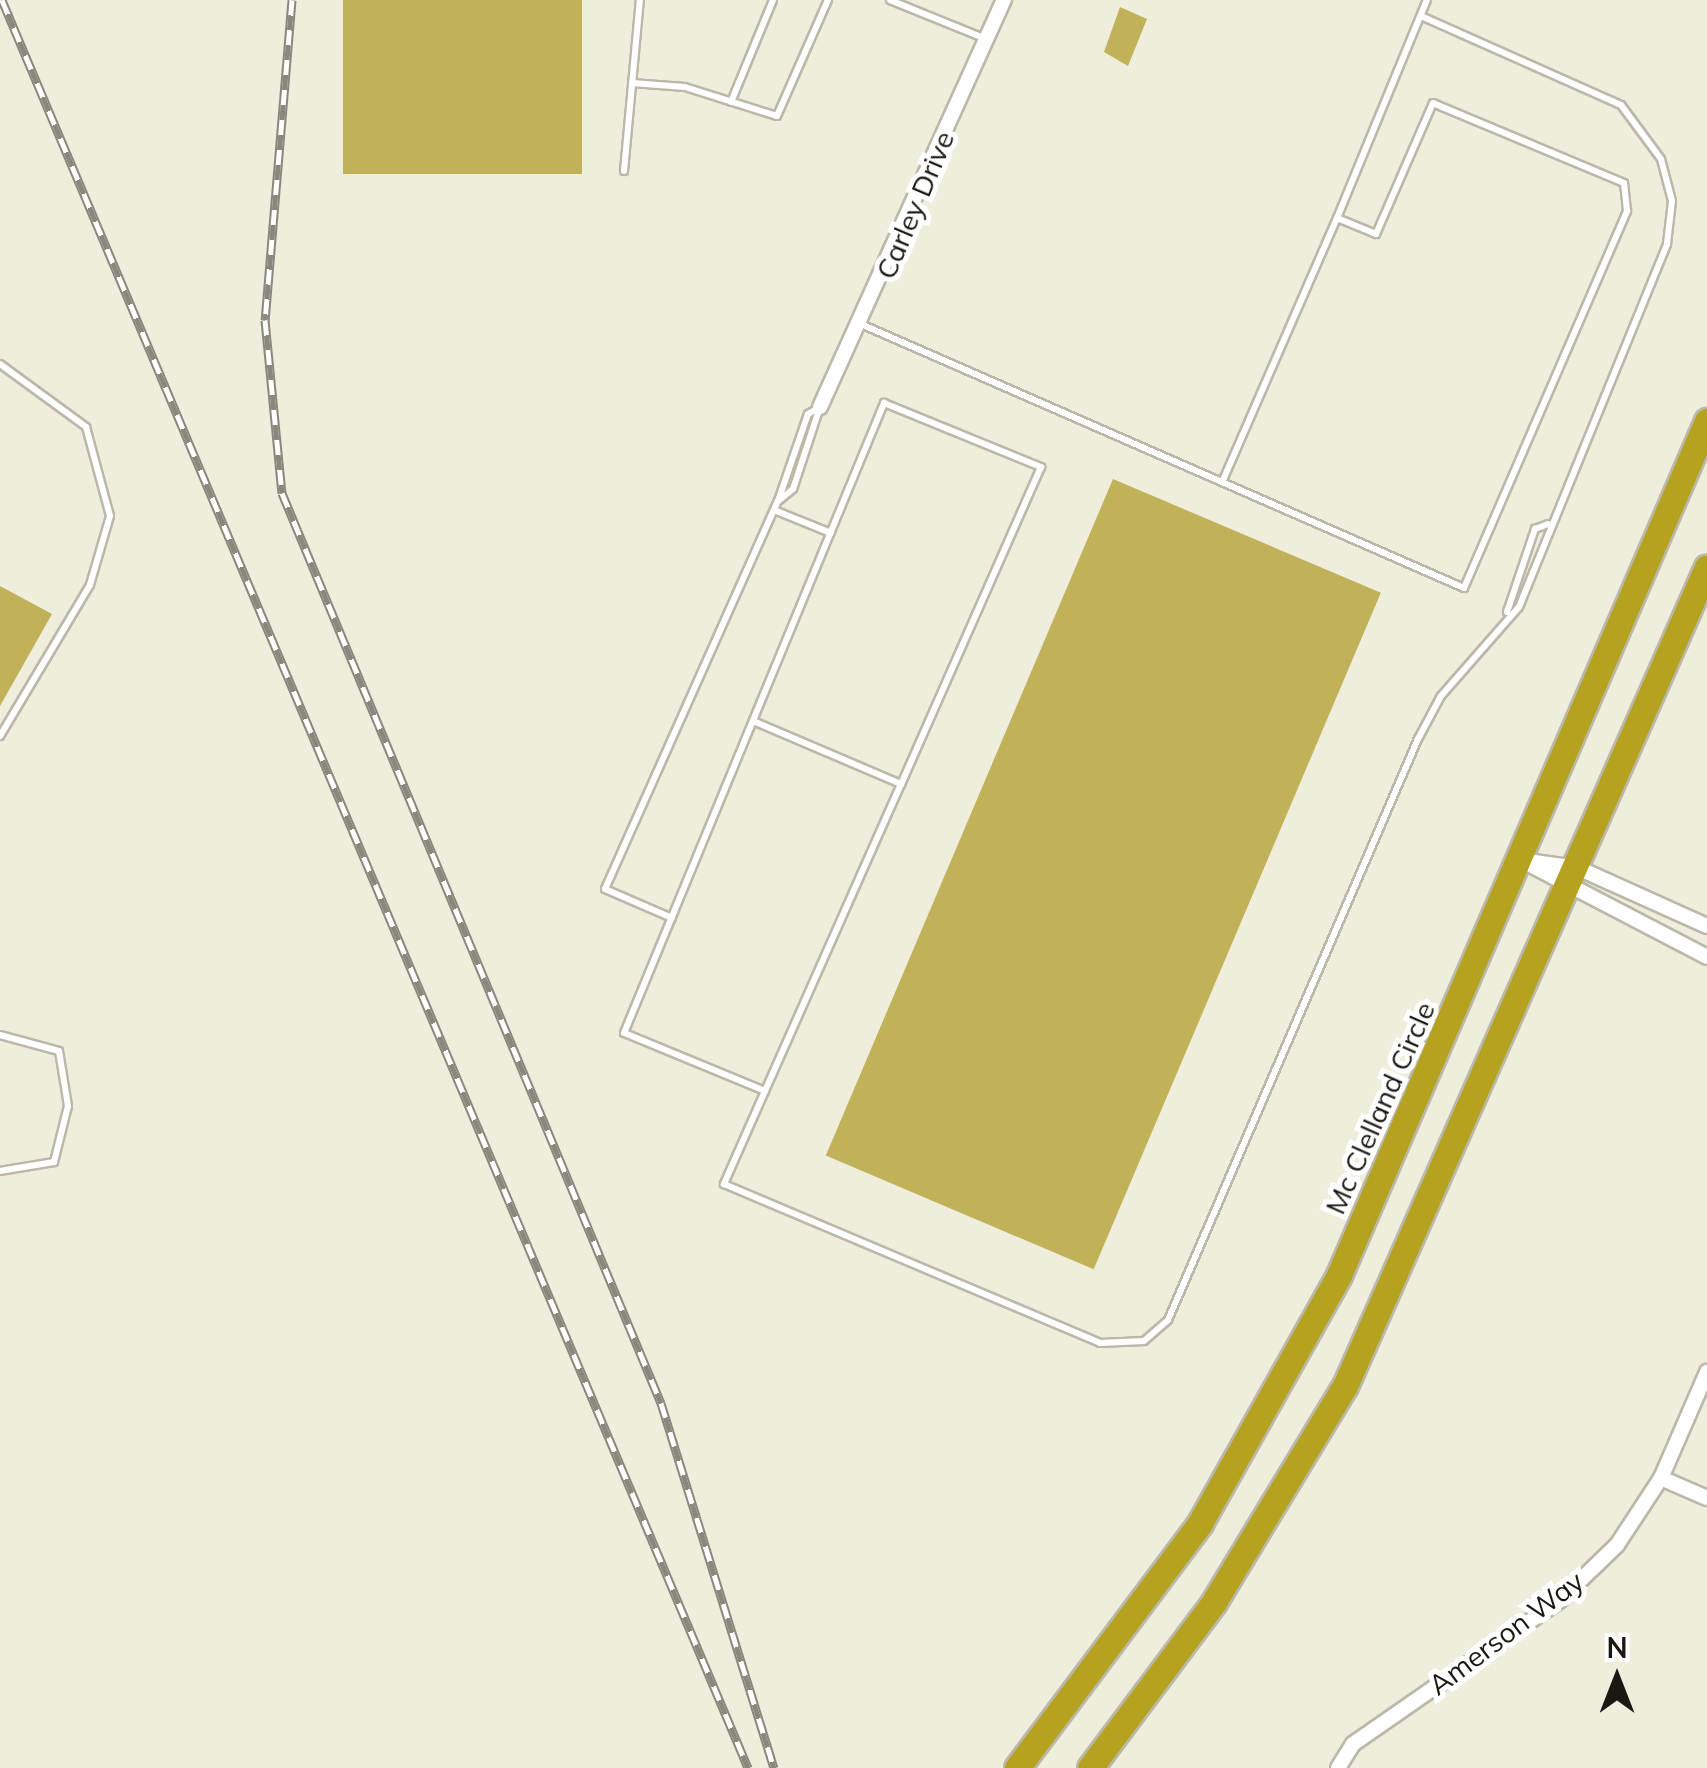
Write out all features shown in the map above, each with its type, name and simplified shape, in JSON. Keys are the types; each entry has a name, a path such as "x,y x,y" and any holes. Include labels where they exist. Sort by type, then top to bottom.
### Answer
{"highway":[{"name":"Mc Clelland Circle","path":"1017,1768 1157,1588 1295,1359 1521,860 1707,421"},
{"path":"1090,1768 1214,1602 1345,1386 1568,892 1707,567"}],"street":[{"name":"Carley Drive","path":"820,407 863,325 1004,0"},
{"path":"1521,860 1578,868 1707,926"},
{"path":"1521,860 1568,892 1707,957"},
{"name":"Amerson Way","path":"1338,1768 1353,1744 1560,1600 1617,1544 1661,1478 1707,1372"},
{"path":"1661,1478 1707,1498"}],"lane":[{"path":"624,170 640,0"},
{"path":"730,102 773,0"},
{"path":"632,82 730,102 768,117 784,108 828,0"},
{"path":"890,0 987,39"},
{"path":"1222,482 1427,0"},
{"path":"1420,16 1621,105 1661,159 1672,202 1667,244 1548,524 1519,606 1507,612"},
{"path":"863,325 1464,588 1631,194 1624,183 1433,102 1376,234 1337,218"},
{"path":"0,364 86,427 110,516 90,585 0,736"},
{"path":"765,1091 624,1033 884,403 1041,467 724,1184 1100,1343 1144,1341 1168,1320 1418,738 1507,612 1534,529 1548,524"},
{"path":"672,918 605,888 774,510 800,430 820,407"},
{"path":"778,500 792,489 820,407"},
{"path":"774,510 831,533"},
{"path":"753,721 901,784"},
{"path":"0,1035 59,1051 68,1106 54,1162 0,1171"}],"building":[{"path":"343,0 582,0 582,174 343,174"},
{"path":"1120,7 1147,19 1128,66 1104,52"},
{"path":"1113,479 1381,593 1094,1269 826,1156"},
{"path":"0,586 52,614 0,706"}],"railway":[{"path":"2,0 748,1768"},
{"path":"292,0 265,320 282,493 661,1403 774,1768"}]}
